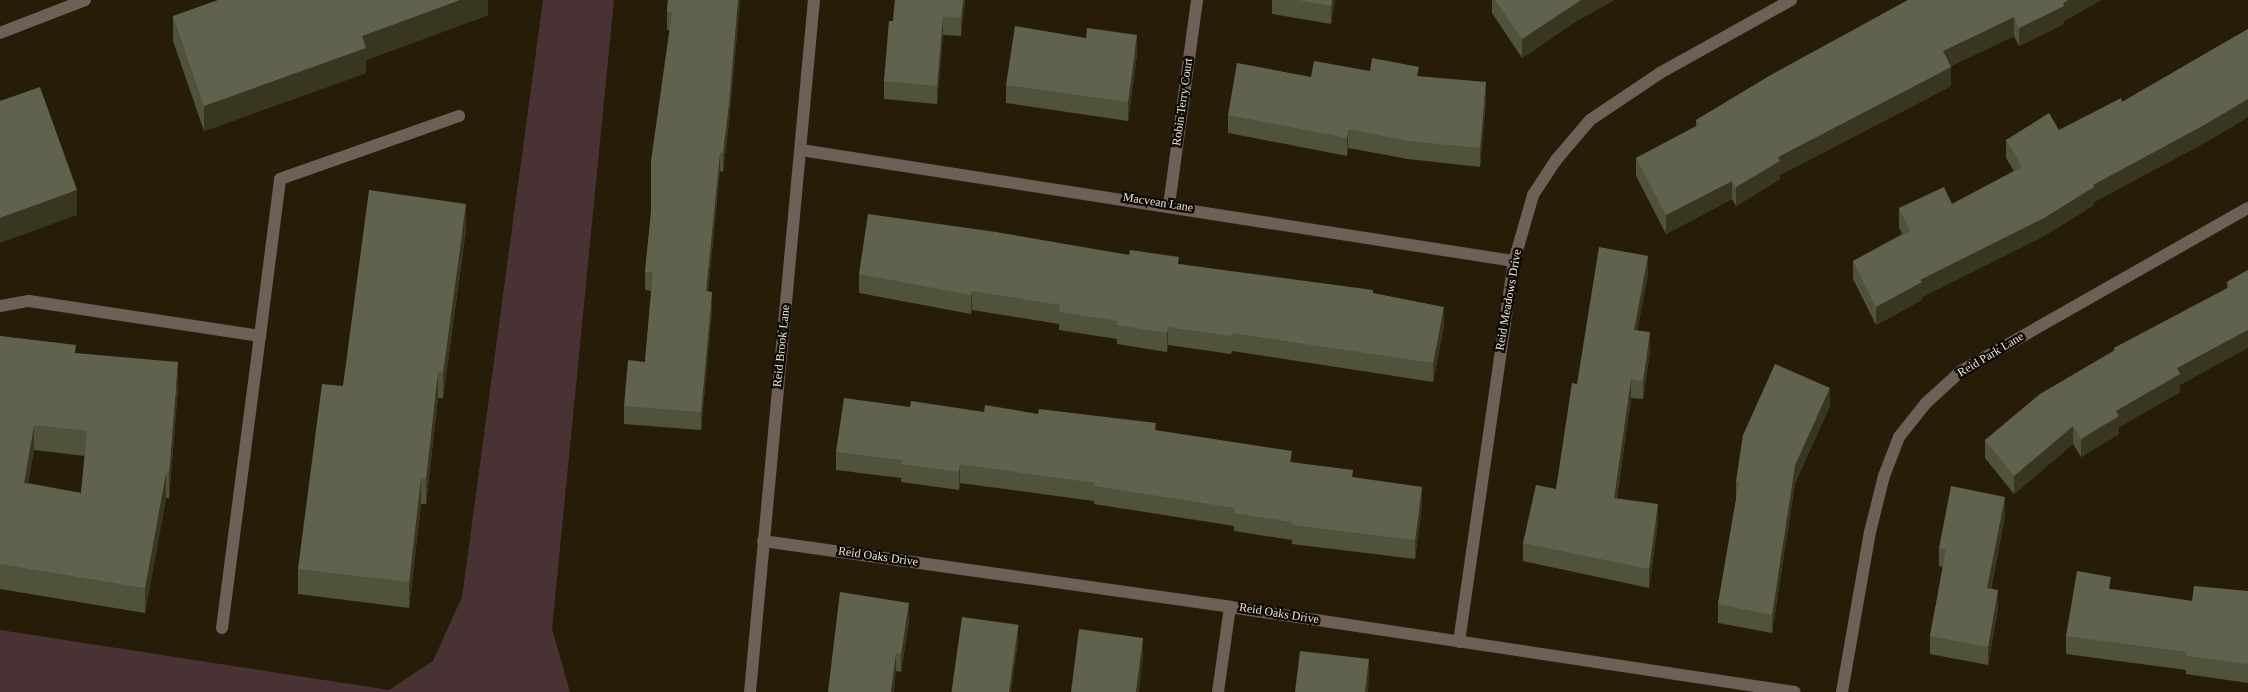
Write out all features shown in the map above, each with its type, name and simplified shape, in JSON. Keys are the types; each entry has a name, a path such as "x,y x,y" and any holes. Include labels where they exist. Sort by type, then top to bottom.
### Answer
{"street":[{"path":"0,33 85,0"},
{"name":"Reid Brook Lane","path":"750,692 814,0"},
{"name":"Robin Terry Court","path":"1169,205 1198,0"},
{"name":"Reid Meadows Drive","path":"1459,642 1514,261 1533,195 1556,160 1590,120 1660,73 1791,0"},
{"path":"222,628 280,179 459,116"},
{"name":"Macvean Lane","path":"801,150 1169,205 1514,261"},
{"name":"Reid Park Lane","path":"1842,692 1870,532 1884,476 1899,437 1926,403 1961,371 2248,208"},
{"path":"0,306 29,301 260,336"},
{"name":"Reid Oaks Drive","path":"763,541 1230,607 1795,692"},
{"path":"1218,692 1230,607"}],"shaded area":[{"path":"543,0 614,0 552,629 570,692 0,692 0,630 389,690 433,661 462,597"}],"building":[{"path":"218,0 460,0 362,36 366,48 204,106 173,16"},
{"path":"668,0 738,0 729,104 723,153 720,153 706,291 712,292 701,412 624,406 628,360 645,362 653,272 645,272 651,212 651,161 672,12 667,12"},
{"path":"895,0 963,0 961,18 943,16 937,86 884,81 889,21 893,21"},
{"path":"1298,0 1332,0 1331,6"},
{"path":"1495,0 1581,0 1522,39"},
{"path":"1908,0 2068,0 2063,3 2064,6 2019,28 2014,17 1943,51 1951,67 1778,157 1780,161 1736,187 1732,181 1666,215 1636,158 1699,125 1696,120 1769,76"},
{"path":"1015,26 1086,38 1087,28 1137,35 1128,102 1006,85"},
{"path":"2248,29 2248,99 2093,185 2094,187 2044,218 1920,280 1922,282 1876,307 1853,261 1910,231 1899,208 1944,187 1952,204 2022,167 2006,140 2049,113 2059,130 2121,98 2122,102"},
{"path":"1372,58 1419,67 1417,76 1486,82 1480,148 1408,141 1348,129 1347,138 1228,115 1237,63 1311,77 1314,61 1370,71"},
{"path":"40,87 77,190 0,218 0,101"},
{"path":"369,190 466,204 443,373 438,372 426,479 421,478 409,582 298,569 322,384 343,386"},
{"path":"868,214 996,232 1129,255 1130,250 1179,257 1178,264 1373,290 1373,293 1444,307 1433,363 1232,333 1231,336 1168,327 1167,333 1117,325 1118,321 1059,312 1060,305 972,291 971,295 859,274"},
{"path":"1599,247 1648,256 1634,330 1650,332 1643,381 1631,379 1614,498 1658,504 1649,569 1523,543 1536,485 1556,489 1572,383 1577,384"},
{"path":"2248,270 2248,330 2177,368 2180,374 2116,411 2119,416 2081,439 2073,426 2014,476 1985,440 2040,394 2115,350 2114,348 2230,287 2227,282"},
{"path":"0,336 76,345 75,353 178,362 169,473 166,473 145,588 0,564","holes":["34,425 87,431 81,493 24,483"]},
{"path":"1775,364 1830,388 1795,465 1772,615 1718,604 1739,482 1736,481 1743,435"},
{"path":"844,398 910,407 911,401 984,412 985,405 1038,414 1039,409 1156,423 1155,430 1292,451 1290,462 1353,470 1352,477 1422,487 1415,540 1292,525 1292,522 1234,513 1235,508 1094,486 1095,483 960,464 959,472 901,464 902,460 836,452"},
{"path":"1951,486 2005,497 1987,588 1998,590 1988,647 1930,636 1946,549 1939,548"},
{"path":"2077,571 2111,577 2109,589 2192,601 2194,586 2248,591 2248,664 2186,656 2187,652 2066,636"},
{"path":"840,592 909,603 901,654 896,653 891,692 828,692"},
{"path":"962,617 1018,625 1009,692 951,692"},
{"path":"1079,629 1143,638 1136,692 1071,692"},
{"path":"1300,651 1369,659 1365,692 1295,692"}]}
